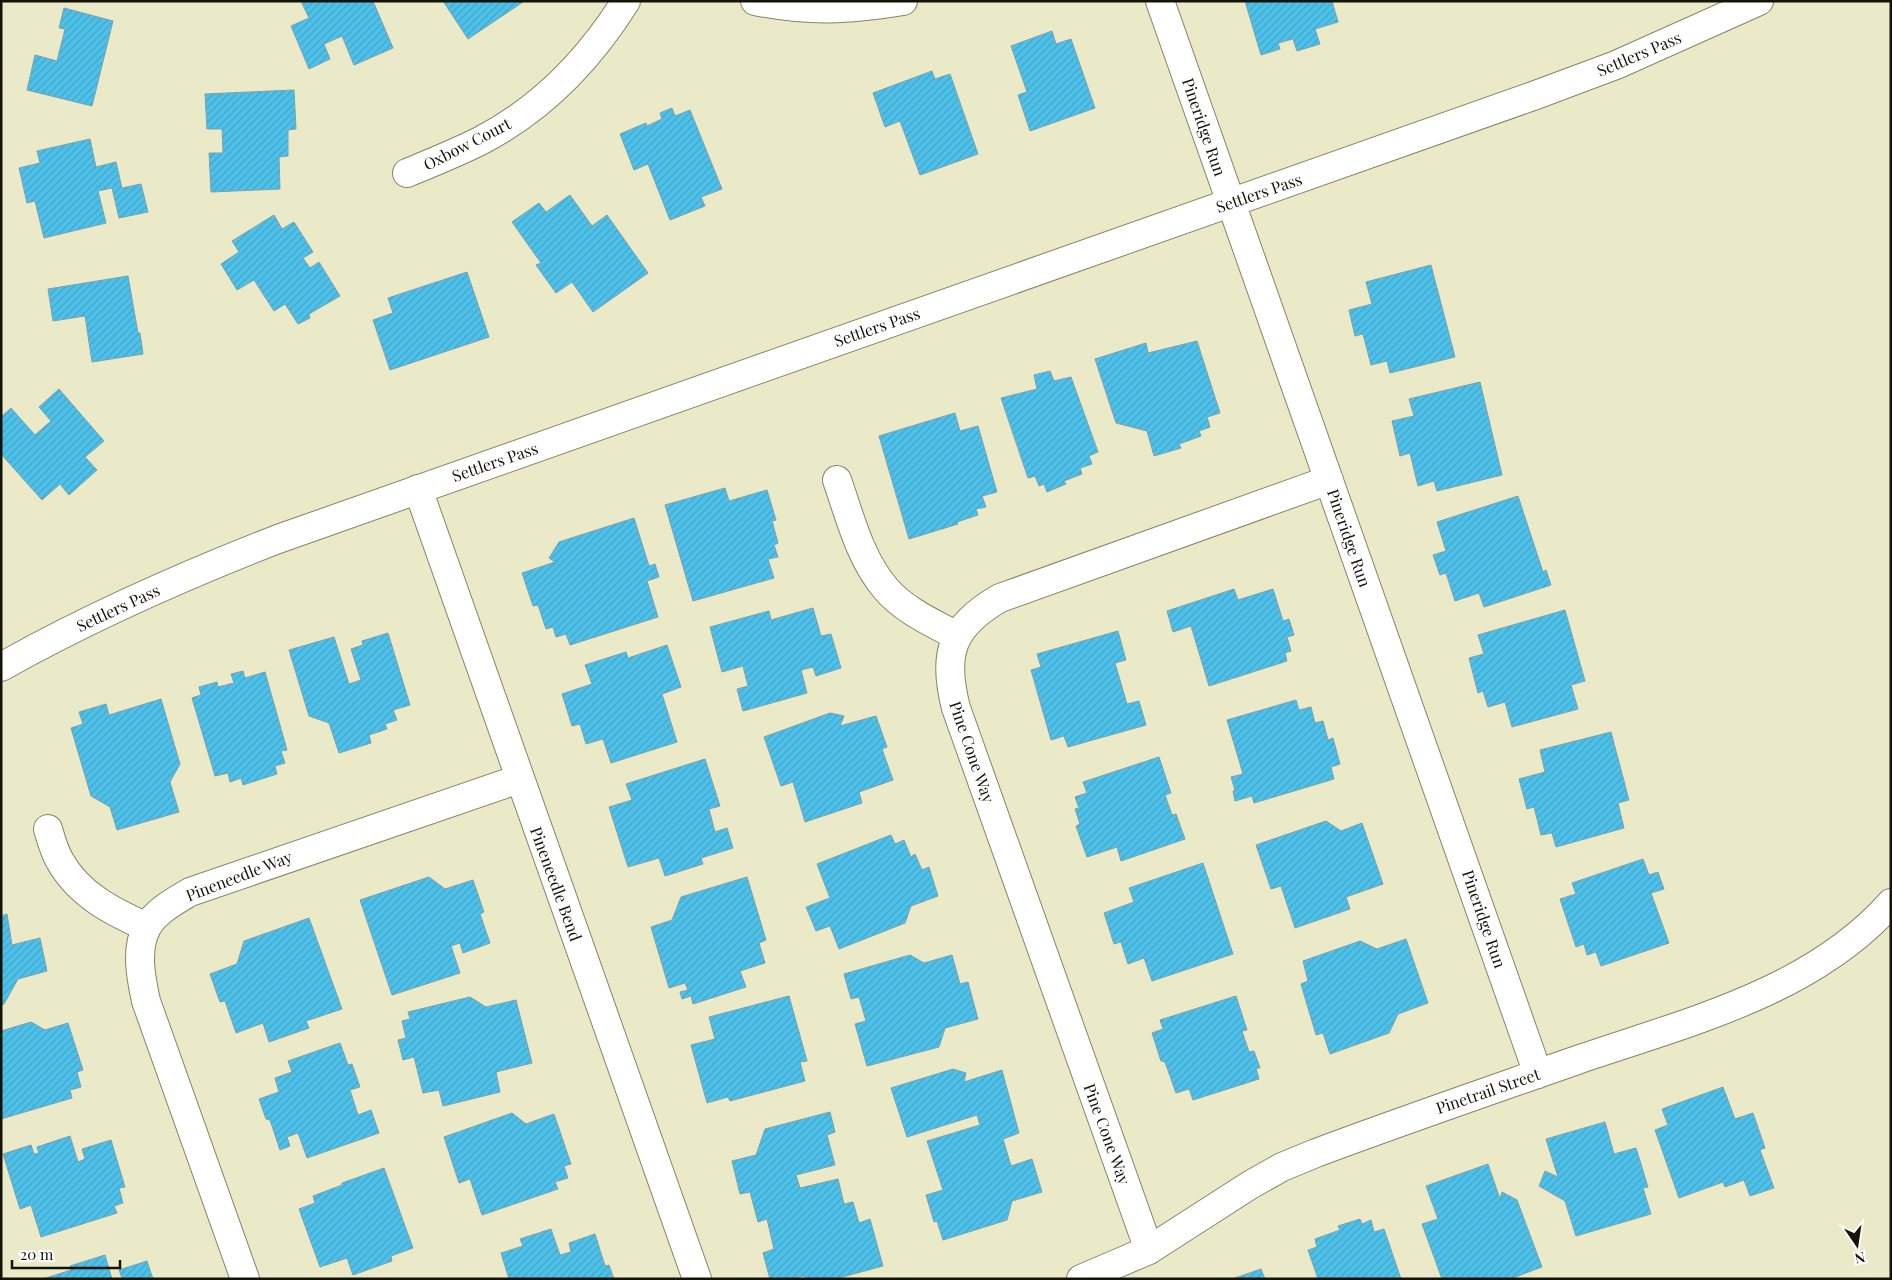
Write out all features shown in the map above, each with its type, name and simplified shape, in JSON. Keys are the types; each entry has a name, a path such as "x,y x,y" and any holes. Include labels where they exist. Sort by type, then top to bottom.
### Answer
{"street":[{"name":"Oxbow Court","path":"407,173 481,140 532,108 556,89 599,42 626,1"},
{"path":"755,1 785,7 826,10 866,8 903,1"},
{"name":"Pineridge Run","path":"1160,1 1538,1074"},
{"name":"Settlers Pass","path":"1,667 107,611 193,573 278,539 1588,75 1759,1"},
{"path":"838,480 861,549 873,572 887,590 905,606 957,636"},
{"name":"Pine Cone Way","path":"1149,1250 956,708 949,671 951,653 957,636 967,622 981,609 1000,598 1329,480"},
{"name":"Pineneedle Bend","path":"418,489 696,1279"},
{"name":"Pineneedle Way","path":"147,927 157,915 190,892 519,778"},
{"path":"48,828 59,860 70,877 84,892 103,905 147,927 140,962 141,980 146,1000 245,1279"},
{"name":"Pinetrail Street","path":"1081,1279 1149,1250 1250,1185 1282,1167 1342,1143 1700,1018 1780,985 1818,963 1857,936 1891,903"}],"building":[{"path":"301,1 373,1 393,48 354,65 342,36 324,44 330,59 309,69 291,26 309,18"},
{"path":"443,1 523,1 523,2 468,39"},
{"path":"1245,1 1332,1 1338,22 1315,29 1320,44 1297,51 1293,39 1278,43 1280,49 1261,55"},
{"path":"64,8 113,21 92,106 27,90 35,55 57,61 65,29 59,28"},
{"path":"1052,31 1056,44 1071,39 1095,108 1030,131 1018,95 1027,92 1011,46"},
{"path":"932,71 935,79 950,74 978,154 920,175 900,121 885,127 873,93"},
{"path":"294,90 296,129 288,130 288,156 279,157 280,189 211,192 209,153 223,153 222,129 207,129 205,94"},
{"path":"672,108 675,116 690,110 722,189 701,197 705,206 670,220 648,164 634,170 620,134 646,123 647,126 662,119 660,113"},
{"path":"90,139 96,167 116,162 122,188 141,184 148,212 119,218 112,188 98,191 106,223 44,238 35,201 27,203 19,168 40,163 37,151"},
{"path":"570,195 592,226 607,215 648,273 593,312 572,282 556,293 536,265 541,263 512,222 539,203 546,212"},
{"path":"274,215 282,229 294,222 313,252 303,258 310,268 319,262 340,296 309,314 310,318 298,324 285,304 274,311 254,280 237,290 221,264 239,252 232,241"},
{"path":"1431,265 1455,357 1390,373 1387,361 1371,365 1363,334 1355,336 1349,310 1372,304 1366,282"},
{"path":"467,272 489,337 390,370 373,320 393,313 388,298"},
{"path":"128,276 143,354 92,362 85,316 53,321 48,289"},
{"path":"1197,341 1220,413 1207,417 1210,427 1199,431 1201,436 1179,444 1181,448 1154,456 1147,431 1116,423 1095,359 1146,343 1148,353"},
{"path":"1050,371 1054,381 1071,377 1098,452 1089,456 1092,464 1080,468 1082,474 1064,481 1066,484 1047,492 1044,484 1039,486 1035,476 1028,478 1001,398 1037,389 1034,375"},
{"path":"1480,382 1502,475 1437,491 1434,481 1418,486 1410,453 1400,456 1392,421 1414,416 1409,399"},
{"path":"59,389 104,441 85,457 97,470 69,495 60,484 42,500 1,454 1,417 11,408 35,435 51,421 39,407"},
{"path":"955,413 960,431 978,426 997,492 982,496 986,507 976,509 978,515 957,522 958,524 909,539 879,436"},
{"path":"725,488 729,501 767,490 776,520 772,521 778,543 774,545 778,557 768,559 774,578 693,601 665,505"},
{"path":"1518,496 1543,572 1546,570 1551,585 1484,607 1479,593 1455,601 1446,573 1440,575 1433,555 1446,551 1437,522"},
{"path":"634,518 649,566 655,564 659,577 647,581 658,617 570,645 566,634 556,637 553,627 546,629 538,605 533,606 522,573 555,562 549,558 559,542"},
{"path":"1234,589 1238,600 1273,589 1283,621 1289,619 1294,635 1287,637 1291,651 1285,653 1287,661 1209,686 1191,626 1173,632 1167,611"},
{"path":"813,608 821,636 831,634 841,668 816,676 813,667 801,670 807,693 743,711 737,689 748,686 743,666 722,672 710,627 769,611 771,620"},
{"path":"1565,610 1585,681 1571,685 1578,709 1512,727 1505,702 1488,707 1483,691 1478,693 1469,658 1484,654 1478,635"},
{"path":"1118,631 1126,660 1115,663 1127,704 1139,701 1146,725 1068,747 1064,736 1051,740 1031,670 1041,667 1037,654"},
{"path":"388,633 410,705 393,710 397,720 385,724 387,729 369,735 371,743 339,753 329,723 309,716 289,650 334,637 349,684 361,680 351,649 363,645 362,641"},
{"path":"667,645 681,687 662,694 677,742 611,763 603,739 586,744 580,724 572,726 562,694 592,684 585,665 626,652 628,658"},
{"path":"243,671 245,678 265,672 287,750 281,751 285,763 275,766 277,774 243,785 241,778 230,782 228,773 215,776 192,698 201,695 199,687 217,682 218,687 234,683 231,674"},
{"path":"161,699 180,764 170,782 179,812 117,830 110,807 91,796 71,728 83,724 79,712 106,704 109,715"},
{"path":"1296,700 1299,710 1311,707 1315,723 1323,721 1328,740 1333,738 1340,764 1331,767 1334,779 1254,803 1252,796 1235,801 1233,791 1235,790 1231,777 1243,774 1227,720"},
{"path":"830,713 844,716 840,726 876,716 887,747 882,749 893,780 859,792 862,803 805,822 793,782 781,786 764,737"},
{"path":"1611,732 1629,800 1618,803 1624,828 1556,847 1552,833 1541,835 1534,807 1527,809 1519,779 1545,772 1540,750"},
{"path":"1159,757 1171,793 1165,795 1172,815 1176,814 1185,839 1121,861 1117,847 1087,857 1076,826 1080,824 1075,809 1079,808 1075,797 1087,793 1083,782"},
{"path":"705,759 720,806 709,809 715,832 727,828 733,848 701,858 703,864 665,876 659,858 628,867 609,807 632,800 626,784"},
{"path":"1326,821 1341,831 1362,823 1383,884 1346,897 1350,909 1295,928 1281,886 1271,889 1256,845"},
{"path":"891,835 895,844 904,840 911,857 915,854 922,870 929,867 938,896 911,906 905,923 839,949 830,926 816,931 806,907 830,898 817,864"},
{"path":"1643,859 1649,875 1658,872 1664,889 1651,893 1669,943 1601,966 1596,952 1587,955 1584,944 1576,947 1560,899 1576,894 1572,883"},
{"path":"1203,863 1233,954 1152,981 1144,958 1128,964 1121,942 1114,944 1104,913 1134,902 1129,888"},
{"path":"429,877 445,889 473,880 484,912 480,914 490,943 463,953 460,943 451,946 460,973 392,995 360,900"},
{"path":"747,877 766,940 759,943 765,963 740,971 746,987 693,1004 691,996 682,999 680,992 688,990 685,983 669,988 651,927 672,920 681,897"},
{"path":"7,914 12,945 40,938 47,971 18,979 4,1004 1,1005 1,916"},
{"path":"309,918 342,1009 306,1021 309,1028 269,1042 263,1023 236,1033 225,1001 220,1002 210,974 237,964 244,941"},
{"path":"1406,939 1428,1003 1398,1014 1389,1033 1330,1054 1323,1033 1316,1035 1301,984 1308,981 1303,961 1360,941 1377,949"},
{"path":"910,955 924,963 952,955 960,984 968,982 978,1019 945,1028 939,1047 867,1066 855,1024 866,1021 859,997 851,999 844,974"},
{"path":"789,996 807,1061 800,1062 805,1081 730,1101 728,1097 707,1103 691,1045 715,1039 709,1017"},
{"path":"1236,996 1247,1030 1242,1031 1249,1052 1254,1051 1260,1068 1256,1068 1259,1079 1193,1100 1189,1089 1176,1093 1165,1062 1161,1061 1152,1033 1163,1029 1160,1020"},
{"path":"470,997 486,1007 516,1000 532,1063 496,1072 500,1092 443,1106 439,1090 423,1093 414,1057 403,1060 398,1040 406,1038 402,1021 410,1019 408,1012"},
{"path":"31,1022 45,1030 68,1023 83,1070 77,1072 81,1087 70,1090 72,1098 1,1119 1,1031"},
{"path":"340,1043 348,1065 352,1064 360,1087 350,1090 358,1115 371,1110 379,1133 307,1158 298,1133 287,1137 290,1146 280,1150 270,1120 266,1119 259,1099 279,1092 275,1078 292,1072 288,1061"},
{"path":"953,1069 966,1073 964,1082 1002,1070 1019,1133 1003,1139 1011,1166 1032,1159 1042,1192 1012,1201 1007,1220 943,1240 937,1221 934,1222 926,1195 943,1190 927,1141 980,1125 977,1115 907,1137 891,1088"},
{"path":"1723,1087 1735,1119 1753,1113 1765,1148 1760,1150 1774,1188 1750,1196 1744,1180 1725,1187 1723,1182 1679,1198 1655,1130 1668,1125 1662,1109"},
{"path":"830,1112 835,1132 827,1135 835,1165 796,1175 800,1188 838,1179 844,1204 853,1202 859,1223 870,1219 883,1266 835,1279 807,1279 803,1276 793,1279 770,1279 763,1253 774,1249 767,1219 758,1222 750,1192 740,1194 732,1161 756,1155 765,1129"},
{"path":"512,1113 526,1124 554,1114 571,1164 564,1166 568,1178 555,1182 558,1189 482,1215 470,1179 459,1183 444,1137"},
{"path":"1605,1122 1614,1154 1636,1148 1648,1187 1643,1188 1651,1214 1576,1236 1565,1201 1539,1186 1545,1171 1558,1177 1546,1139"},
{"path":"70,1136 78,1162 85,1159 82,1149 111,1140 125,1187 119,1188 123,1203 114,1206 117,1213 41,1237 31,1205 20,1209 3,1154 31,1145 34,1154 39,1153 37,1147"},
{"path":"1488,1164 1500,1199 1502,1192 1517,1200 1542,1267 1510,1279 1442,1279 1422,1224 1438,1219 1426,1186"},
{"path":"384,1168 413,1248 391,1256 392,1261 353,1275 347,1258 320,1267 299,1209 315,1203 313,1196"},
{"path":"1360,1219 1362,1224 1371,1220 1374,1232 1384,1229 1401,1279 1318,1279 1308,1250 1317,1247 1315,1239 1340,1230 1338,1226"},
{"path":"551,1229 560,1255 571,1252 569,1243 595,1234 605,1266 609,1265 614,1279 509,1279 501,1253 523,1246 520,1239"},
{"path":"105,1255 112,1279 43,1279 71,1270 70,1266"},
{"path":"147,1261 153,1279 120,1279 122,1278 119,1270"},
{"path":"1261,1269 1265,1279 1232,1279"}]}
